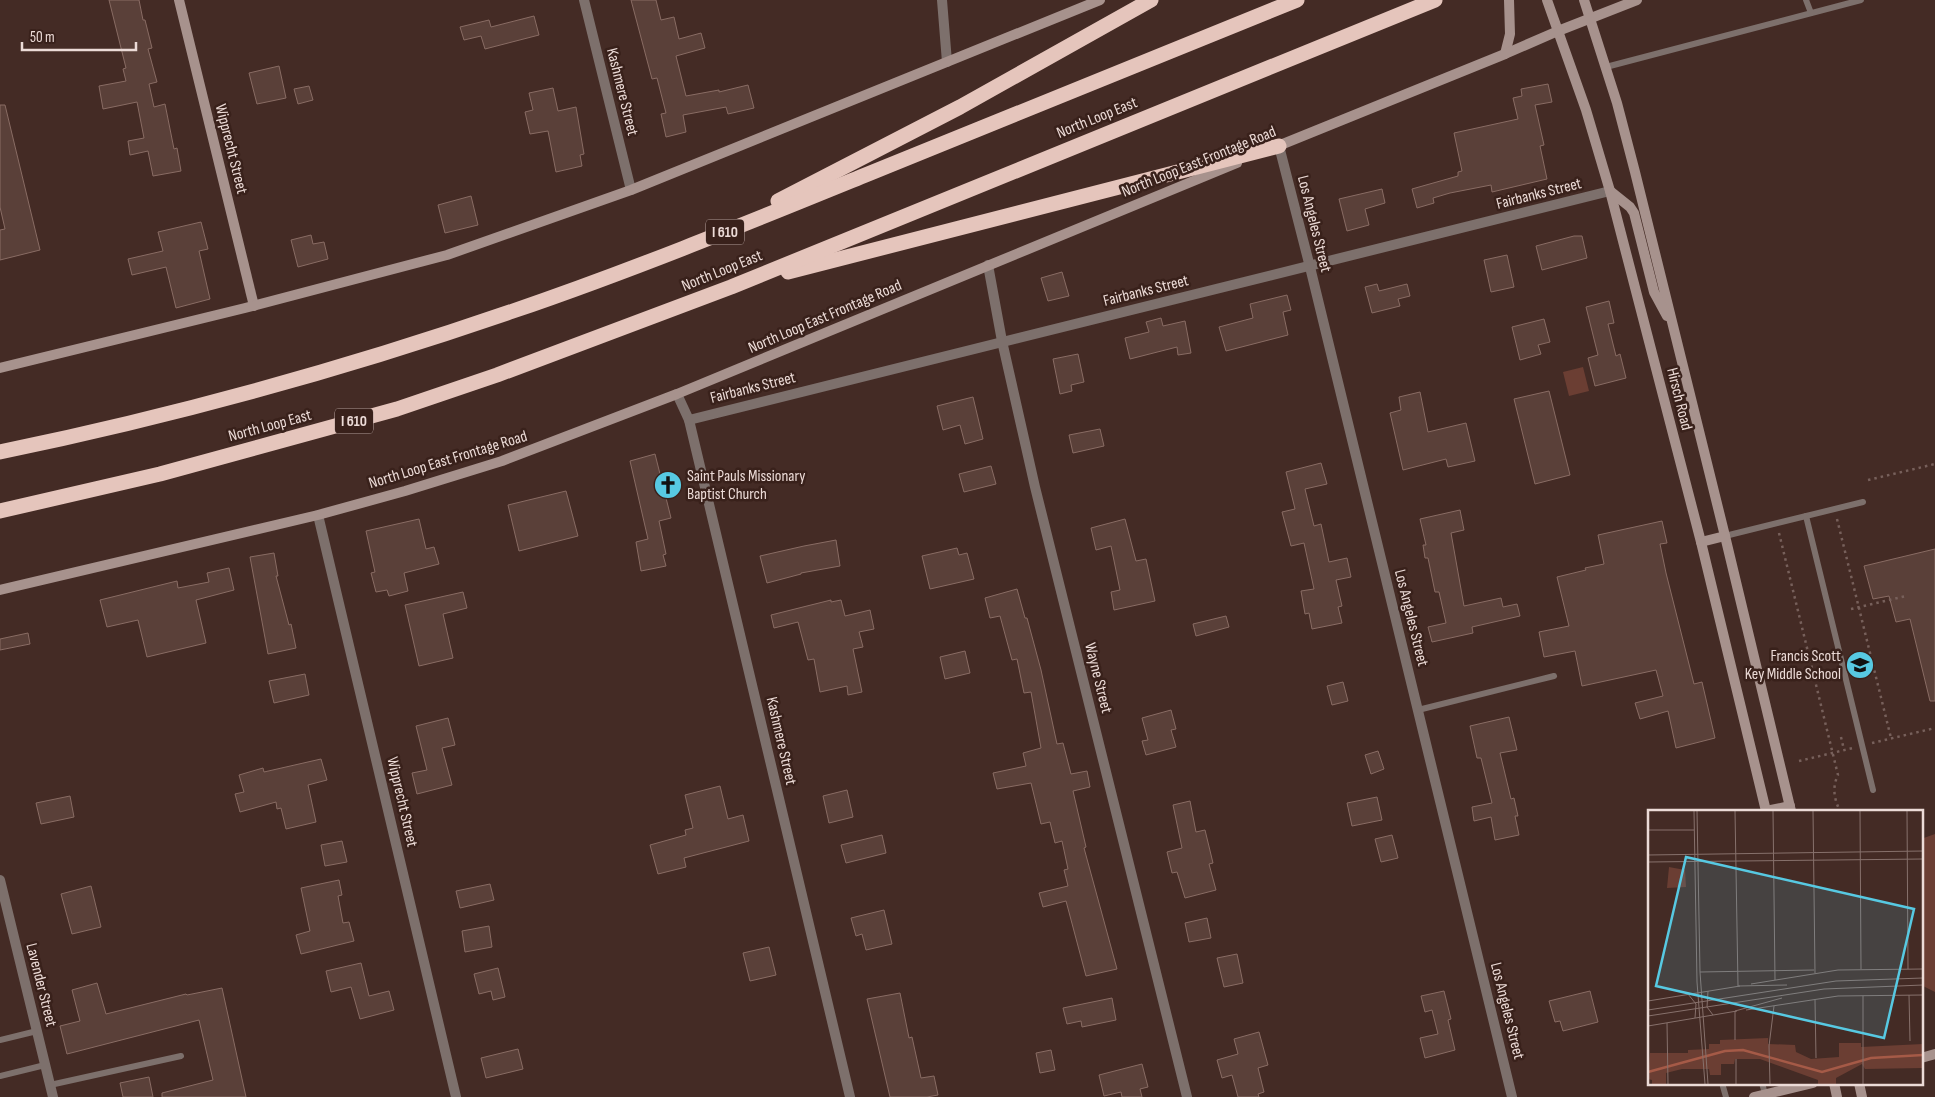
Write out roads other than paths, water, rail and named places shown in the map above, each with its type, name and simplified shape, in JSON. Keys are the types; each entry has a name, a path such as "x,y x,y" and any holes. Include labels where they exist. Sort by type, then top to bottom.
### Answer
{"highway":[{"path":"697,244 960,106 1151,0"},
{"name":"I 610","path":"0,452 77,436 220,400 378,356 532,305 697,244 1297,0"},
{"name":"North Loop East","path":"0,511 160,474 397,409 497,375 731,287 1435,0"},
{"path":"731,287 1279,146"}],"main road":[{"name":"Wipprecht Street","path":"180,0 254,306"},
{"path":"0,368 254,306 447,255 631,190 1100,0"},
{"path":"1505,54 1510,34 1510,0"},
{"name":"Hirsch Road","path":"1547,0 1586,110 1610,191 1701,542 1766,810"},
{"name":"Hirsch Road","path":"1584,0 1606,67 1635,172 1790,808"},
{"name":"North Loop East Frontage Road","path":"0,590 318,515 502,461 678,394 988,265 1637,0"},
{"path":"1610,191 1630,207 1634,213 1654,292 1673,328"},
{"path":"1701,542 1725,536"},
{"path":"1774,810 1790,808"},
{"path":"1922,1058 1935,1054"},
{"path":"1834,1084 1837,1097"},
{"path":"1859,1084 1862,1097"},
{"path":"1754,1097 1795,1085"}],"street":[{"name":"Kashmere Street","path":"584,0 631,190"},
{"path":"942,0 947,62"},
{"name":"Los Angeles Street","path":"1279,146 1512,1097"},
{"name":"Fairbanks Street","path":"689,420 1610,191"},
{"name":"Wayne Street","path":"988,265 1002,341 1038,496 1187,1097"},
{"name":"Kashmere Street","path":"678,394 689,420 850,1097"},
{"name":"Wipprecht Street","path":"318,515 456,1097"},
{"name":"Lavender Street","path":"0,880 53,1097"}],"lane":[{"path":"1806,0 1811,13"},
{"path":"1606,67 1861,0"},
{"path":"1725,536 1862,502"},
{"path":"1806,516 1873,790"},
{"path":"1418,710 1554,676"},
{"path":"0,1040 37,1031"},
{"path":"50,1086 181,1056"},
{"path":"0,1076 45,1065"},
{"path":"1722,1084 1726,1097"},
{"path":"1762,1084 1765,1094"}],"place":[{"name":"Saint Pauls Missionary Baptist Church","path":"668,485"},
{"name":"Francis Scott Key Middle School","path":"1860,665"}]}
